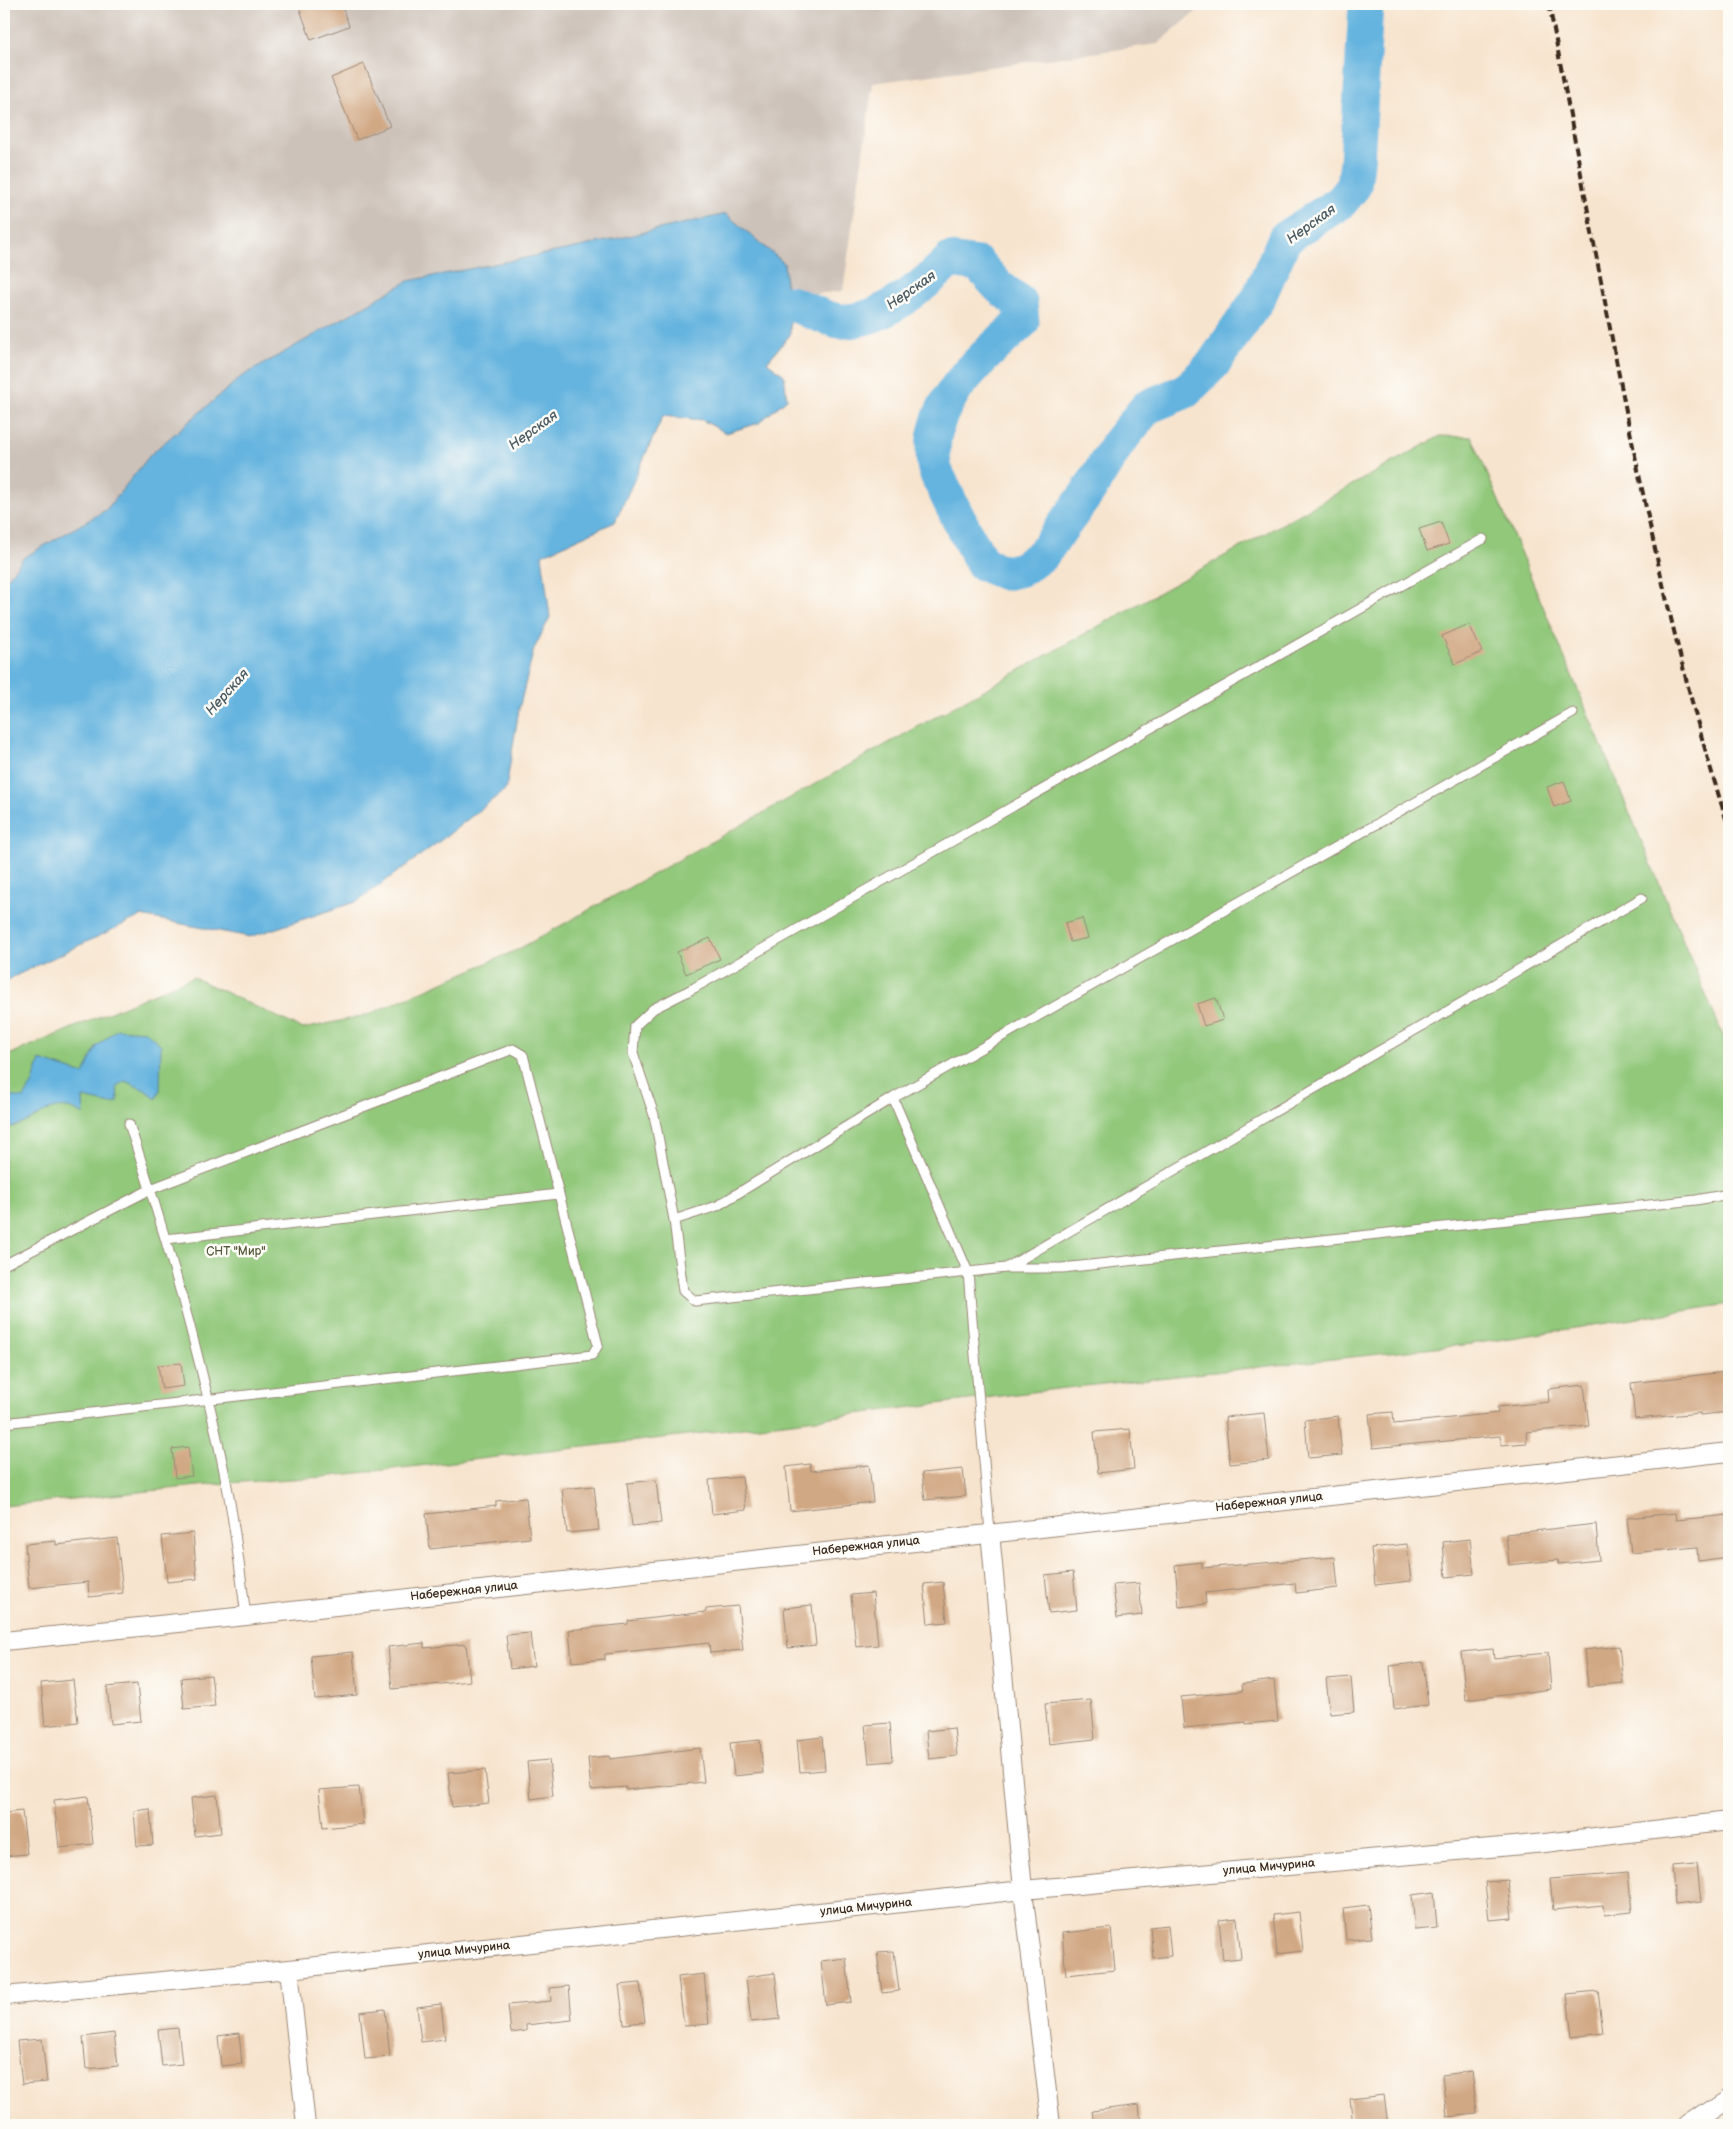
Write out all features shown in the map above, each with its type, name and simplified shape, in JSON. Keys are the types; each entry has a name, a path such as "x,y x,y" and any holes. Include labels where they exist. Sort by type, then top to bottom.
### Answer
{"street":[{"name":"Набережная улица","path":"4,1640 246,1616 990,1532 1729,1452"},
{"path":"990,1532 1023,1890 1051,2125"},
{"name":"улица Мичурина","path":"4,1996 289,1968 1023,1890 1545,1843 1729,1822"},
{"path":"289,1968 306,2125"},
{"path":"1688,2125 1729,2097"}],"lane":[{"path":"1483,539 694,988 653,1009 635,1026 634,1053 654,1115 674,1220 683,1291 695,1301 1006,1268 1072,1267 1696,1200 1729,1194"},
{"path":"674,1220 717,1206 893,1098 1573,713"},
{"path":"1006,1268 1642,898"},
{"path":"4,1265 151,1190 513,1049 523,1055 598,1345 592,1354 4,1423"},
{"path":"893,1098 968,1272 990,1532"},
{"path":"129,1124 166,1239 209,1399 227,1483 246,1616"},
{"path":"166,1239 558,1194"}],"shaded area":[{"path":"4,4 1205,4 1158,44 873,83 843,291 787,297 784,263 726,214 575,248 151,454 106,510 23,558 4,583"}],"green space":[{"name":"СНТ \"Мир\"","path":"1440,436 1472,437 1729,1050 1729,1304 1472,1344 1057,1389 671,1437 323,1477 227,1483 4,1506 4,1057 193,977 303,1029 367,1015 517,950"}],"water":[{"path":"726,214 784,263 787,297 790,303 790,335 767,362 784,375 787,399 759,423 726,433 702,420 663,416 615,522 542,555 550,617 534,649 519,709 506,789 448,835 358,901 250,937 141,916 4,983 4,583 23,558 106,510 151,454 241,377 408,281 575,248"},
{"path":"117,1029 145,1031 161,1045 160,1090 156,1099 145,1090 125,1081 117,1086 118,1102 111,1104 83,1098 84,1115 74,1110 57,1108 17,1126 4,1128 4,1095 24,1098 33,1082 40,1060 84,1074 96,1047"}],"building":[{"path":"298,4 341,4 349,26 311,40"},
{"path":"364,64 390,126 357,140 331,78"},
{"path":"1441,522 1449,544 1427,551 1419,529"},
{"path":"1469,624 1482,652 1455,664 1442,636"},
{"path":"1564,781 1571,801 1554,807 1547,787"},
{"path":"1082,918 1088,938 1070,942 1065,923"},
{"path":"710,938 720,959 686,974 677,952"},
{"path":"1216,998 1223,1020 1204,1026 1197,1004"},
{"path":"181,1363 184,1386 162,1389 158,1365"},
{"path":"1725,1372 1729,1412 1635,1419 1631,1383"},
{"path":"1584,1385 1589,1426 1526,1432 1527,1443 1501,1445 1500,1436 1373,1448 1369,1414 1393,1412 1394,1424 1498,1413 1497,1407 1549,1402 1548,1389"},
{"path":"1264,1413 1269,1460 1230,1464 1225,1417"},
{"path":"1338,1416 1342,1455 1308,1458 1305,1420"},
{"path":"1130,1429 1134,1469 1098,1473 1094,1432"},
{"path":"188,1447 192,1476 175,1478 172,1449"},
{"path":"810,1464 811,1471 869,1465 873,1502 790,1511 786,1467"},
{"path":"963,1469 966,1496 925,1500 922,1473"},
{"path":"742,1477 746,1510 712,1514 709,1480"},
{"path":"656,1480 661,1523 632,1526 627,1483"},
{"path":"594,1486 599,1530 567,1533 562,1489"},
{"path":"526,1498 530,1538 430,1549 426,1514 496,1506 496,1501"},
{"path":"1675,1513 1676,1520 1729,1515 1729,1557 1698,1561 1697,1547 1631,1553 1627,1518"},
{"path":"1596,1524 1599,1560 1559,1564 1558,1560 1509,1565 1506,1534"},
{"path":"193,1533 197,1579 167,1582 162,1536"},
{"path":"117,1538 123,1593 89,1597 88,1582 29,1588 25,1544 56,1541 56,1545"},
{"path":"1470,1539 1474,1574 1446,1577 1443,1542"},
{"path":"1407,1544 1411,1581 1375,1585 1371,1548"},
{"path":"1335,1557 1338,1588 1296,1593 1295,1583 1205,1593 1206,1604 1179,1607 1175,1565 1202,1562 1202,1568"},
{"path":"1073,1572 1077,1610 1049,1613 1045,1575"},
{"path":"943,1582 947,1622 928,1624 924,1584"},
{"path":"1139,1583 1142,1615 1117,1618 1113,1585"},
{"path":"873,1593 878,1645 856,1647 851,1595"},
{"path":"812,1605 816,1645 788,1648 784,1608"},
{"path":"738,1606 743,1650 710,1653 709,1643 605,1654 605,1659 572,1662 569,1630 628,1624 628,1621 706,1612 706,1609"},
{"path":"530,1633 534,1666 510,1669 506,1635"},
{"path":"424,1643 424,1648 466,1644 470,1681 392,1689 388,1647"},
{"path":"1619,1646 1623,1683 1588,1686 1584,1650"},
{"path":"1493,1649 1494,1658 1548,1653 1551,1689 1466,1700 1461,1652"},
{"path":"353,1652 357,1695 315,1699 311,1656"},
{"path":"1423,1662 1428,1705 1394,1709 1390,1666"},
{"path":"211,1675 215,1706 184,1709 181,1678"},
{"path":"1351,1677 1354,1712 1330,1714 1326,1679"},
{"path":"73,1680 78,1722 45,1726 41,1683"},
{"path":"1274,1680 1278,1721 1184,1728 1181,1697 1243,1691 1242,1684"},
{"path":"137,1684 141,1721 111,1724 107,1687"},
{"path":"1091,1700 1095,1739 1049,1744 1045,1704"},
{"path":"890,1723 893,1761 869,1763 865,1725"},
{"path":"954,1728 957,1756 929,1759 926,1731"},
{"path":"822,1737 825,1770 800,1772 797,1740"},
{"path":"760,1740 763,1773 734,1776 730,1743"},
{"path":"700,1748 704,1782 626,1790 626,1787 591,1790 588,1758 609,1756 610,1759"},
{"path":"549,1760 553,1796 531,1799 527,1762"},
{"path":"485,1770 489,1803 452,1807 448,1773"},
{"path":"359,1787 363,1824 323,1828 319,1790"},
{"path":"217,1795 221,1833 195,1836 191,1798"},
{"path":"88,1796 93,1844 59,1848 54,1800"},
{"path":"150,1809 153,1845 137,1846 134,1811"},
{"path":"22,1811 27,1854 4,1856 4,1813"},
{"path":"1697,1864 1701,1902 1675,1905 1672,1866"},
{"path":"1628,1873 1632,1912 1604,1915 1603,1905 1553,1910 1550,1879"},
{"path":"1508,1880 1512,1918 1489,1920 1485,1882"},
{"path":"1434,1892 1437,1928 1415,1930 1412,1895"},
{"path":"1368,1905 1372,1938 1346,1940 1343,1908"},
{"path":"1299,1912 1303,1951 1277,1954 1273,1915"},
{"path":"1237,1918 1241,1958 1223,1960 1219,1920"},
{"path":"1168,1925 1171,1956 1153,1958 1150,1927"},
{"path":"1111,1928 1115,1970 1066,1975 1062,1933"},
{"path":"894,1951 899,1991 882,1993 877,1952"},
{"path":"846,1958 851,2002 826,2005 821,1961"},
{"path":"775,1973 780,2019 751,2022 746,1977"},
{"path":"704,1974 709,2024 684,2026 678,1977"},
{"path":"640,1983 645,2022 624,2024 619,1985"},
{"path":"569,1986 572,2020 526,2025 526,2031 511,2033 508,2005 551,2001 550,1988"},
{"path":"1598,1991 1603,2033 1572,2037 1567,1994"},
{"path":"441,2004 445,2039 421,2042 417,2007"},
{"path":"385,2009 390,2057 365,2059 360,2012"},
{"path":"178,2028 182,2064 162,2066 158,2030"},
{"path":"114,2033 118,2066 86,2069 83,2037"},
{"path":"239,2033 242,2064 221,2066 218,2036"},
{"path":"42,2039 47,2082 22,2084 17,2041"},
{"path":"1472,2071 1477,2114 1447,2117 1442,2075"},
{"path":"1384,2095 1388,2125 1353,2125 1350,2099"},
{"path":"1139,2105 1141,2125 1094,2125 1092,2111"}],"waterway":[{"name":"Нерская","path":"747,322 790,303 835,320 856,320 870,316 900,301 927,281 950,260 978,264 999,287 1020,303 1022,322 974,367 947,402 938,421 934,442 934,465 953,508 983,564 1005,573 1022,569 1042,555 1088,492 1118,443 1147,407 1186,391 1213,364 1258,299 1285,238 1341,202 1354,186 1366,4"}],"railway":[{"path":"1549,4 1621,387 1653,539 1687,684 1729,828"}]}
